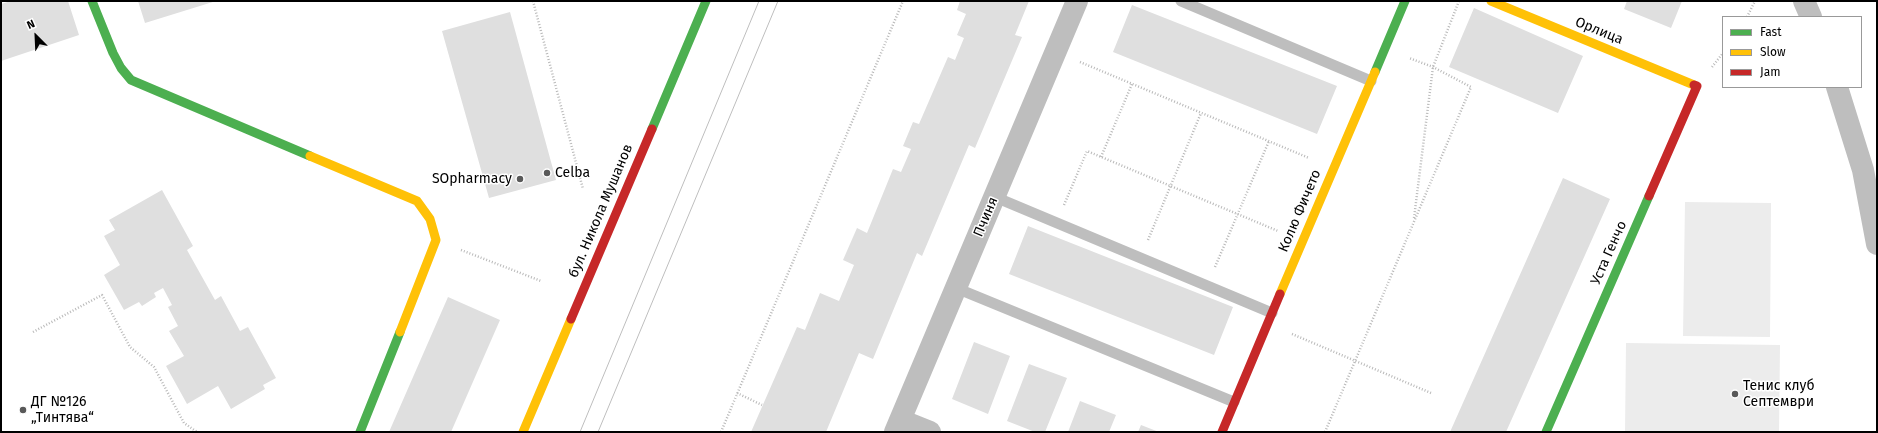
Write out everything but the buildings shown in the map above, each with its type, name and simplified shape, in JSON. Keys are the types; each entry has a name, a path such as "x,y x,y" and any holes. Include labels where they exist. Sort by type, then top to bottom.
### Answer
{"street":[{"path":"92,1 113,53 121,68 131,80 417,201 430,219 436,240 360,432"},
{"name":"бул. Никола Мушанов","path":"523,432 706,1"},
{"name":"Пчиня","path":"897,426 995,197 1076,1"},
{"name":"Колю Фичето","path":"1222,432 1405,1"},
{"name":"Орлица","path":"1491,1 1697,86"},
{"path":"1804,1 1811,16"},
{"name":"Уста Генчо","path":"1546,432 1697,86"},
{"path":"1837,88 1863,170 1877,244"},
{"path":"897,426 930,432"}],"lane":[{"path":"1181,1 1371,81"},
{"path":"995,197 1272,313"},
{"path":"956,288 1234,402"}],"path":[{"path":"533,1 583,188"},
{"path":"721,432 903,1"},
{"path":"1414,223 1433,68 1459,1"},
{"path":"1748,16 1756,1"},
{"path":"1325,432 1471,87 1433,68 1385,48"},
{"path":"1055,52 1334,168"},
{"path":"1101,157 1132,84"},
{"path":"1140,258 1201,113"},
{"path":"1207,286 1268,141"},
{"path":"1056,223 1086,150 1303,241"},
{"path":"436,240 541,282"},
{"path":"33,332 102,295 130,347 154,367 184,423 197,432"},
{"path":"1272,313 1293,335 1431,393"},
{"path":"737,393 762,404"}],"shaded area":[{"path":"1685,202 1771,203 1770,337 1683,336"},
{"path":"1626,343 1780,345 1779,432 1625,432"}],"tram line":[{"path":"580,432 759,1"},
{"path":"598,432 778,1"}],"traffic: fast":[{"path":"92,1 113,53 121,68 131,80 310,156"},
{"path":"652,129 706,1"},
{"path":"1375,72 1405,1"},
{"path":"1546,432 1649,196"},
{"path":"360,432 400,332"}],"traffic: slow":[{"path":"1491,1 1694,85"},
{"path":"1280,294 1375,72"},
{"path":"310,156 417,201 430,219 436,240 400,332"},
{"path":"523,432 571,319"}],"traffic: jam":[{"path":"1649,196 1697,86 1694,85"},
{"path":"571,319 652,129"},
{"path":"1222,432 1280,294"}],"place":[{"name":"Celba","path":"547,173"},
{"name":"SOpharmacy","path":"520,179"},
{"name":"Тенис клуб Септември","path":"1735,394"},
{"name":"ДГ №126 „Тинтява“","path":"23,410"}]}
